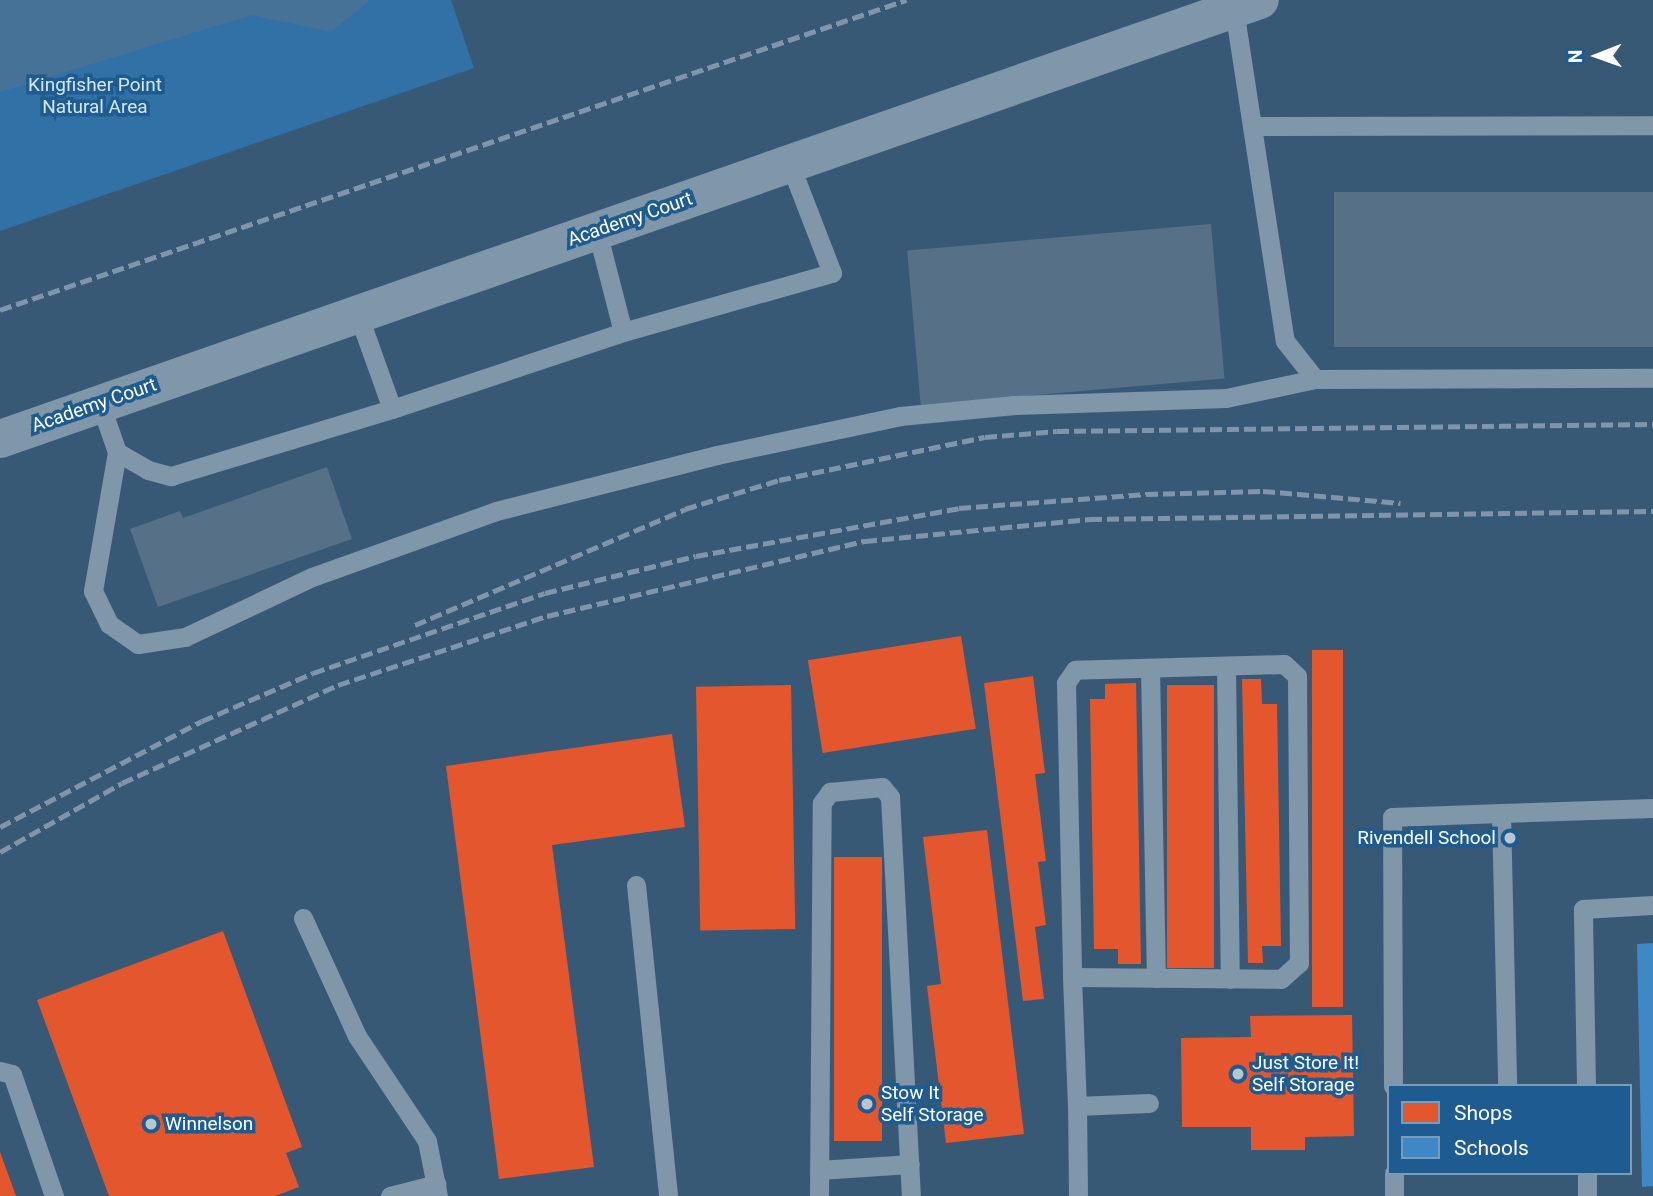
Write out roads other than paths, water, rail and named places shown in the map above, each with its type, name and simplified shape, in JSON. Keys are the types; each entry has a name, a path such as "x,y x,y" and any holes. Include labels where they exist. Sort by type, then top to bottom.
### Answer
{"street":[{"name":"Academy Court","path":"0,439 1247,5"}],"lane":[{"path":"1247,5 1252,126 1285,341 1315,379"},
{"path":"1252,126 1653,125"},
{"path":"117,452 148,470 171,476 392,409 623,332 832,272 790,164"},
{"path":"597,230 623,332"},
{"path":"358,314 392,409"},
{"path":"100,403 117,452 93,591 109,624 138,644 185,637 312,577 496,511 717,455 900,416 1014,405 1226,398 1315,379 1653,378"},
{"path":"1072,977 1281,979 1299,963 1297,676 1284,664 1075,670 1066,683 1072,977 1077,1106 1078,1196"},
{"path":"1226,666 1230,979"},
{"path":"1150,668 1156,978"},
{"path":"818,1196 822,803 830,792 882,787 890,797 911,1196"},
{"path":"1393,1084 1392,817 1653,808"},
{"path":"1502,813 1507,1084"},
{"path":"636,885 668,1196"},
{"path":"1586,1084 1583,909 1653,905"},
{"path":"303,918 357,1036 427,1141 437,1190 390,1196"},
{"path":"0,1070 12,1074 54,1196"},
{"path":"1077,1106 1149,1103"},
{"path":"819,1170 909,1164"},
{"path":"1394,1175 1394,1196"},
{"path":"1587,1175 1587,1196"}],"railway":[{"path":"0,310 906,0"},
{"path":"415,625 685,509 779,480 985,437 1057,431 1653,424"},
{"path":"0,827 202,721 313,673 545,593 696,556 959,508 1146,494 1263,491 1400,503"},
{"path":"0,852 122,783 338,685 547,616 865,541 1090,519 1653,511"}],"place":[{"name":"Rivendell School","path":"1510,838"},
{"name":"Just Store It! Self Storage","path":"1238,1074"},
{"name":"Stow It Self Storage","path":"867,1104"},
{"name":"Winnelson","path":"151,1124"}],"park label":[{"name":"Kingfisher Point Natural Area","path":"95,96"}]}
